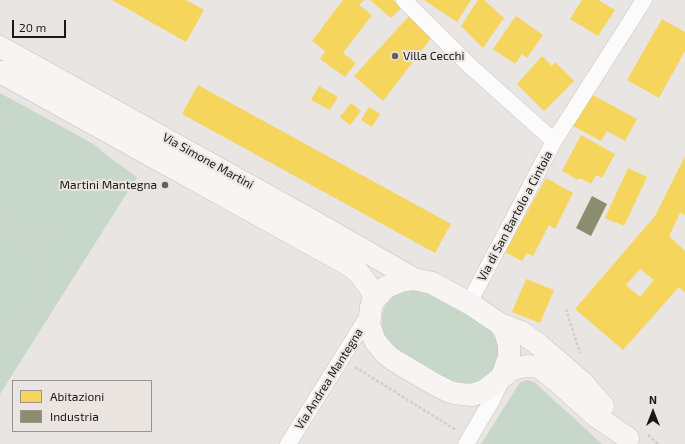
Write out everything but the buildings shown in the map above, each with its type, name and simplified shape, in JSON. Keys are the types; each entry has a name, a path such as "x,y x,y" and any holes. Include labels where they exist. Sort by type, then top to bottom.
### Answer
{"street":[{"name":"Via di San Bartolo a Cintoia","path":"404,0 470,66 554,141 469,303"},
{"path":"554,141 644,0"},
{"name":"Via Simone Martini","path":"0,47 300,213 414,279 436,285 469,303 500,324 521,332 539,345 582,382 631,441"},
{"name":"Via Simone Martini","path":"0,72 343,261 358,272 371,289 372,307 369,325 373,336 375,341 385,353 399,364 450,392 472,395 490,387 510,371 522,366 534,366 543,369 597,417 631,441"},
{"name":"Via Simone Martini","path":"372,307 381,291 392,284 414,279"},
{"name":"Via Andrea Mantegna","path":"288,444 372,307"},
{"path":"463,438 492,400 508,364 509,352 507,338 500,324"}],"path":[{"path":"0,123 12,97"},
{"path":"0,221 22,233 32,243 39,256 41,279 33,305 12,332 0,351"},
{"path":"32,243 50,228"},
{"path":"350,364 463,438"}],"green space":[{"path":"0,93 95,145 110,158 137,177 0,394"},
{"path":"418,290 427,293 486,326 491,331 496,339 498,360 490,376 471,385 450,381 392,349 382,332 382,315 385,305 401,292"},
{"path":"527,380 534,382 602,444 481,444 519,384"}],"place":[{"name":"Villa Cecchi","path":"395,56"},
{"name":"Martini Mantegna","path":"165,185"}]}
